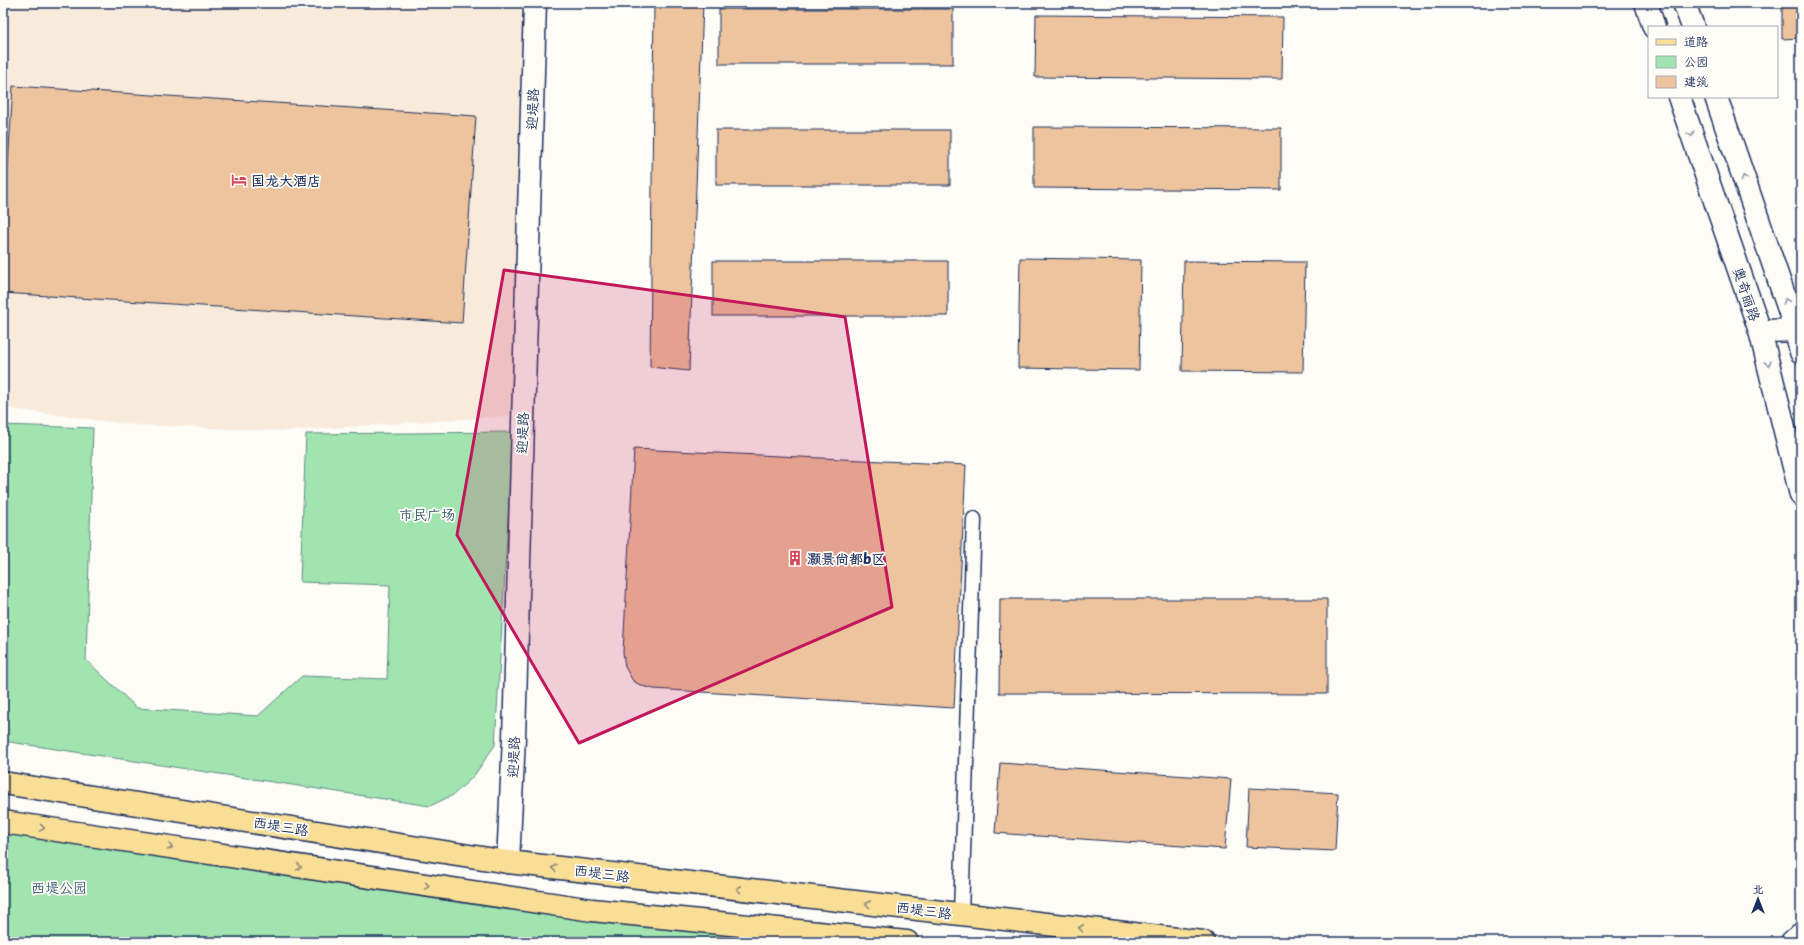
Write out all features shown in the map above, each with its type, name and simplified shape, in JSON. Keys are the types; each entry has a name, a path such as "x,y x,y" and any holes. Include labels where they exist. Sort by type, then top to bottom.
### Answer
{"main road":[{"name":"西堤三路","path":"3,782 508,862 1203,942"},
{"path":"3,822 592,910 907,942"}],"street":[{"name":"迎堤路","path":"508,862 514,730 535,3"},
{"path":"1646,3 1654,26"},
{"path":"1684,3 1693,26"},
{"name":"奥奇丽路","path":"1678,98 1760,331 1801,495"},
{"path":"1716,98 1798,330 1801,352"},
{"path":"1760,331 1798,330"},
{"path":"1792,942 1801,934"}],"lane":[{"path":"961,914 974,519"}],"highlighted area":[{"path":"504,270 845,317 892,607 579,743 457,535"}],"shaded area":[{"path":"3,3 535,3 523,415 287,431 135,425 3,408"}],"green space":[{"name":"市民广场","path":"3,425 93,428 86,660 137,708 258,716 302,676 387,679 390,585 300,582 306,434 513,432 495,745 473,777 453,795 430,806 3,741"},
{"name":"西堤公园","path":"3,822 907,942 3,942"}],"building":[{"path":"654,3 703,3 689,371 650,367"},
{"path":"1782,3 1801,3 1801,38 1782,39"},
{"path":"719,9 953,9 953,64 719,64"},
{"path":"1036,15 1283,17 1282,79 1035,77"},
{"name":"国龙大酒店","path":"13,86 476,116 462,323 3,293 3,243"},
{"path":"1034,127 1281,128 1281,190 1034,188"},
{"path":"716,130 950,130 950,185 716,185"},
{"path":"1020,258 1141,260 1139,370 1018,368"},
{"path":"713,261 948,261 948,316 713,316"},
{"path":"1184,261 1305,262 1303,372 1182,371"},
{"name":"灏景尚都b区","path":"634,449 966,465 954,708 654,689 642,686 633,681 625,667 623,652"},
{"path":"1000,599 1327,599 1327,694 999,693"},
{"path":"1000,763 1231,779 1225,849 995,833"},
{"path":"1249,788 1338,793 1335,851 1246,847"}],"place":[{"name":"国龙大酒店","path":"239,180"},
{"name":"灏景尚都b区","path":"795,558"}]}
